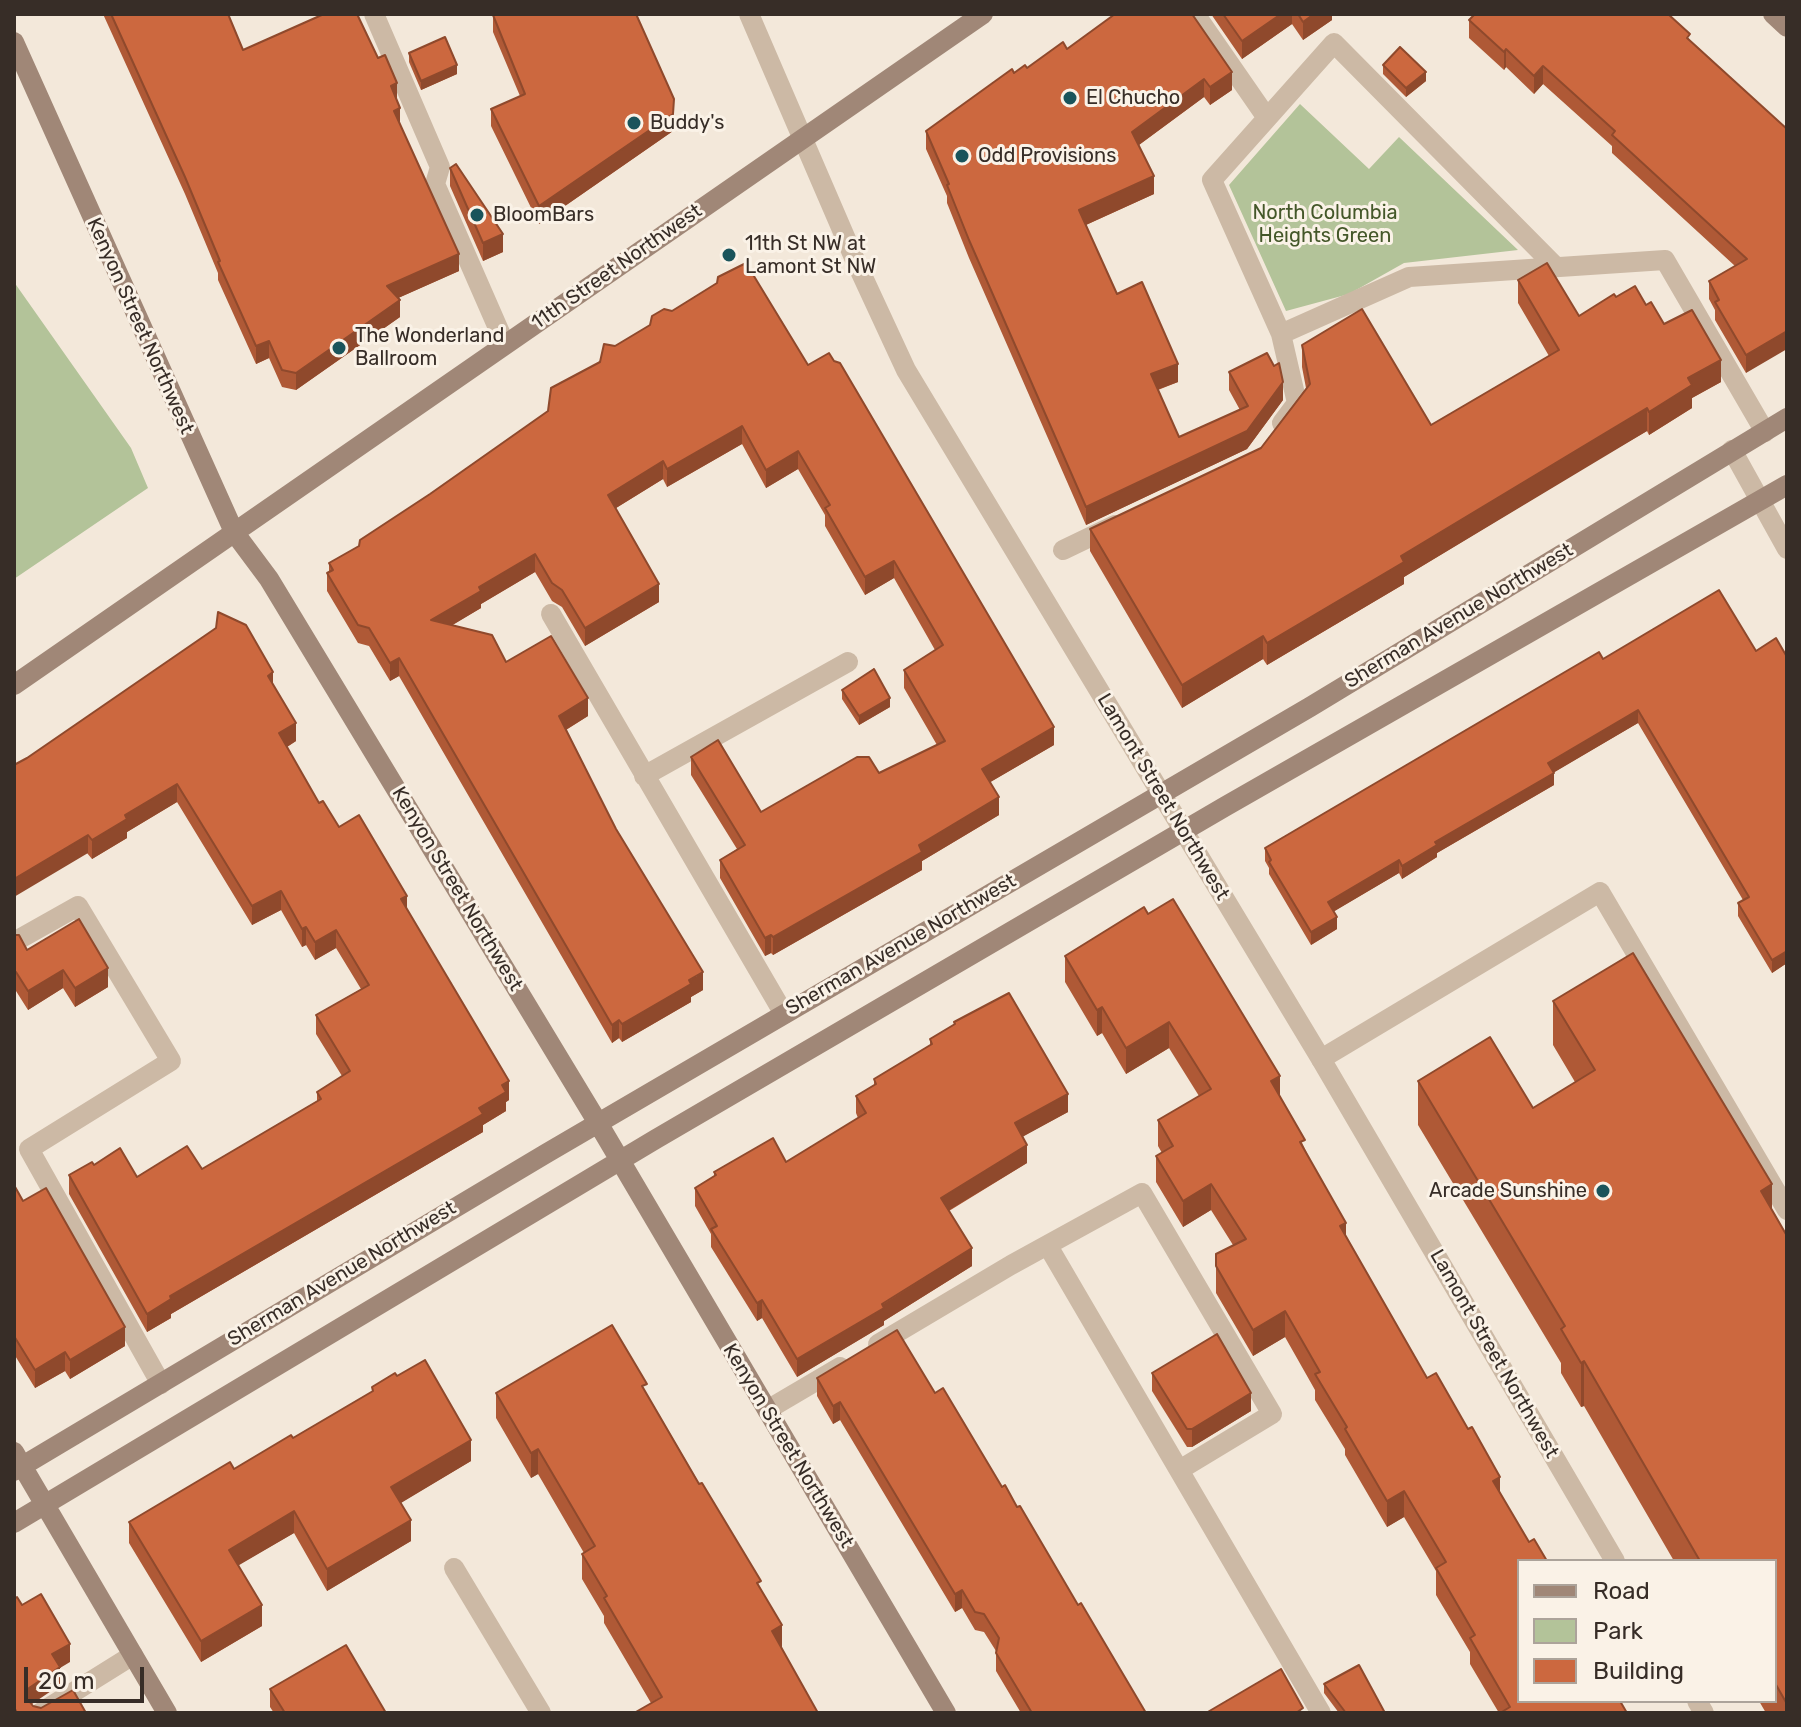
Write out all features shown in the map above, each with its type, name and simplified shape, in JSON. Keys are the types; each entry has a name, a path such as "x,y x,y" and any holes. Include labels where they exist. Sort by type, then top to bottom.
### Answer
{"main road":[{"name":"11th Street Northwest","path":"14,685 983,14"},
{"path":"1773,14 1787,27"},
{"name":"Kenyon Street Northwest","path":"14,42 234,532 269,579 598,1123 946,1713"},
{"name":"Sherman Avenue Northwest","path":"17,1463 161,1384 222,1344 1310,707 1787,418"},
{"path":"14,1523 620,1161 1787,485"},
{"path":"17,1463 167,1713"}],"street":[{"path":"374,14 440,167 435,184 505,344"},
{"name":"Lamont Street Northwest","path":"749,14 906,370 1321,1059 1614,1559"},
{"path":"1195,14 1267,118"},
{"path":"1272,437 1297,403 1281,334 1212,180 1334,43 1554,265"},
{"path":"1281,334 1409,277 1665,260 1765,432"},
{"path":"1732,450 1787,549"},
{"path":"1063,550 1131,518"},
{"path":"551,614 784,1014"},
{"path":"644,776 848,662"},
{"path":"1321,1059 1600,892 1787,1210"},
{"path":"14,942 78,906 171,1061 29,1149 161,1384"},
{"path":"767,1410 1142,1193 1272,1414 1181,1469"},
{"path":"1048,1246 1321,1713"},
{"path":"454,1568 541,1713"},
{"path":"40,1713 133,1655"}],"green space":[{"name":"North Columbia Heights Green","path":"1300,104 1369,169 1399,137 1518,250 1404,263 1349,294 1286,311 1229,185"},
{"path":"14,282 131,448 148,488 14,579"}],"building":[{"path":"111,14 228,14 243,50 324,14 357,14 378,58 385,55 397,83 391,86 400,108 394,111 459,254 387,286 400,300 296,373 282,370 269,341 256,346 218,262 185,177"},
{"path":"636,14 674,99 673,114 539,206 491,109 525,94 493,15"},
{"path":"1115,14 1192,14 1232,72 1210,87 1204,79 1132,132 1154,176 1079,210 1117,294 1142,282 1178,364 1151,374 1179,437 1248,406 1229,372 1267,353 1274,366 1279,363 1283,382 1247,431 1086,507 969,240 926,131 1012,69 1014,73 1025,65 1027,68 1063,42 1067,49"},
{"path":"1223,14 1281,14 1242,41"},
{"path":"1298,14 1314,14 1303,22"},
{"path":"1475,14 1668,14 1690,34 1687,38 1787,129 1787,331 1746,355 1715,302 1719,300 1709,281 1747,259 1612,135 1615,131 1543,66 1534,76 1506,49 1504,52 1469,20"},
{"path":"445,37 457,65 421,81 409,53"},
{"path":"1400,47 1426,72 1406,88 1383,65"},
{"path":"456,164 503,234 483,243 450,168"},
{"path":"746,263 808,365 829,353 834,361 840,363 1054,727 982,769 999,797 919,845 922,852 773,937 765,938 720,860 745,845 691,757 718,740 761,812 857,757 869,757 879,773 945,741 904,670 943,645 894,561 865,577 825,508 830,505 798,451 766,470 742,426 667,469 663,461 608,495 659,584 585,628 535,554 431,620 492,635 506,662 551,636 588,698 559,716 616,829 703,972 689,980 691,984 622,1024 619,1020 612,1025 399,658 390,663 369,628 358,625 327,573 333,570 329,563 359,546 360,540 548,411 551,388 600,362 604,344 615,346 650,325 652,316 664,309 672,311 717,283 718,277"},
{"path":"1547,263 1579,316 1614,294 1616,297 1635,286 1646,305 1651,302 1664,324 1692,310 1721,360 1688,378 1692,385 1649,412 1647,408 1401,556 1404,562 1267,643 1263,636 1182,685 1090,529 1261,448 1310,384 1302,345 1362,309 1431,425 1559,350 1518,280"},
{"path":"1719,590 1756,651 1776,638 1787,657 1787,951 1772,960 1738,903 1749,897 1638,710 1548,763 1554,773 1435,842 1437,845 1402,866 1399,860 1328,902 1337,917 1311,932 1269,862 1271,860 1265,848 1599,652 1603,659"},
{"path":"218,612 246,625 273,672 268,676 296,723 279,733 319,803 323,801 339,827 359,815 407,896 401,899 509,1081 502,1085 506,1092 479,1108 483,1114 170,1296 171,1299 147,1314 69,1175 92,1162 94,1165 120,1148 137,1177 187,1146 202,1169 321,1099 317,1092 350,1071 316,1015 369,985 336,930 315,942 306,927 302,929 281,891 252,906 177,784 125,815 127,819 92,840 88,835 14,879 14,765 216,628"},
{"path":"874,669 890,698 859,716 842,690"},
{"path":"1173,899 1280,1076 1271,1081 1305,1140 1300,1142 1346,1223 1340,1226 1427,1378 1436,1373 1468,1429 1472,1427 1500,1477 1493,1481 1529,1542 1534,1539 1546,1559 1517,1559 1517,1703 1621,1703 1627,1713 1500,1713 1510,1707 1470,1638 1475,1635 1436,1568 1446,1562 1404,1491 1387,1501 1315,1374 1320,1372 1285,1311 1253,1330 1216,1266 1216,1254 1246,1239 1211,1184 1183,1201 1156,1156 1173,1146 1158,1120 1211,1089 1169,1022 1126,1048 1102,1007 1097,1010 1065,956 1144,907 1148,914"},
{"path":"79,919 108,968 75,988 63,970 28,991 16,972 14,974 14,935 19,935 27,950"},
{"path":"1633,953 1772,1184 1761,1191 1787,1236 1787,1704 1777,1686 1777,1559 1699,1559 1584,1361 1581,1363 1561,1329 1565,1326 1418,1081 1490,1037 1533,1108 1595,1070 1553,1001"},
{"path":"1009,993 1068,1094 1015,1123 1027,1145 941,1198 972,1248 882,1304 884,1308 797,1359 762,1300 757,1303 711,1229 717,1226 695,1188 716,1175 714,1172 773,1138 786,1162 866,1113 856,1096 876,1084 874,1079 932,1044 930,1039 954,1022"},
{"path":"14,1185 23,1201 46,1188 125,1327 70,1360 65,1352 35,1370 14,1336"},
{"path":"612,1325 647,1384 642,1386 699,1484 702,1483 761,1581 757,1583 782,1625 772,1631 818,1713 634,1713 662,1697 582,1554 595,1546 538,1449 531,1453 496,1393"},
{"path":"897,1330 935,1393 943,1388 1002,1487 1005,1485 1017,1507 1020,1506 1146,1713 1032,1713 996,1653 999,1638 984,1614 975,1612 962,1590 955,1594 840,1402 833,1406 817,1378"},
{"path":"1217,1334 1251,1393 1192,1429 1187,1429 1152,1373"},
{"path":"425,1360 471,1440 391,1487 411,1520 327,1569 294,1511 229,1550 262,1605 201,1641 129,1522 230,1462 234,1469 291,1435 293,1438 373,1391 372,1387 395,1373 397,1376"},
{"path":"41,1594 70,1644 52,1654 60,1667 29,1688 29,1701 41,1708 73,1690 86,1713 17,1713 14,1707 14,1599 17,1597 22,1605"},
{"path":"346,1645 386,1713 285,1713 270,1689"},
{"path":"1359,1665 1385,1713 1346,1713 1324,1684"},
{"path":"1281,1669 1303,1708 1296,1713 1206,1713"}],"place":[{"name":"El Chucho","path":"1070,98"},
{"name":"Buddy's","path":"634,123"},
{"name":"Odd Provisions","path":"962,156"},
{"name":"BloomBars","path":"477,215"},
{"name":"11th St NW at Lamont St NW","path":"729,255"},
{"name":"The Wonderland Ballroom","path":"339,348"},
{"name":"Arcade Sunshine","path":"1603,1191"}]}
